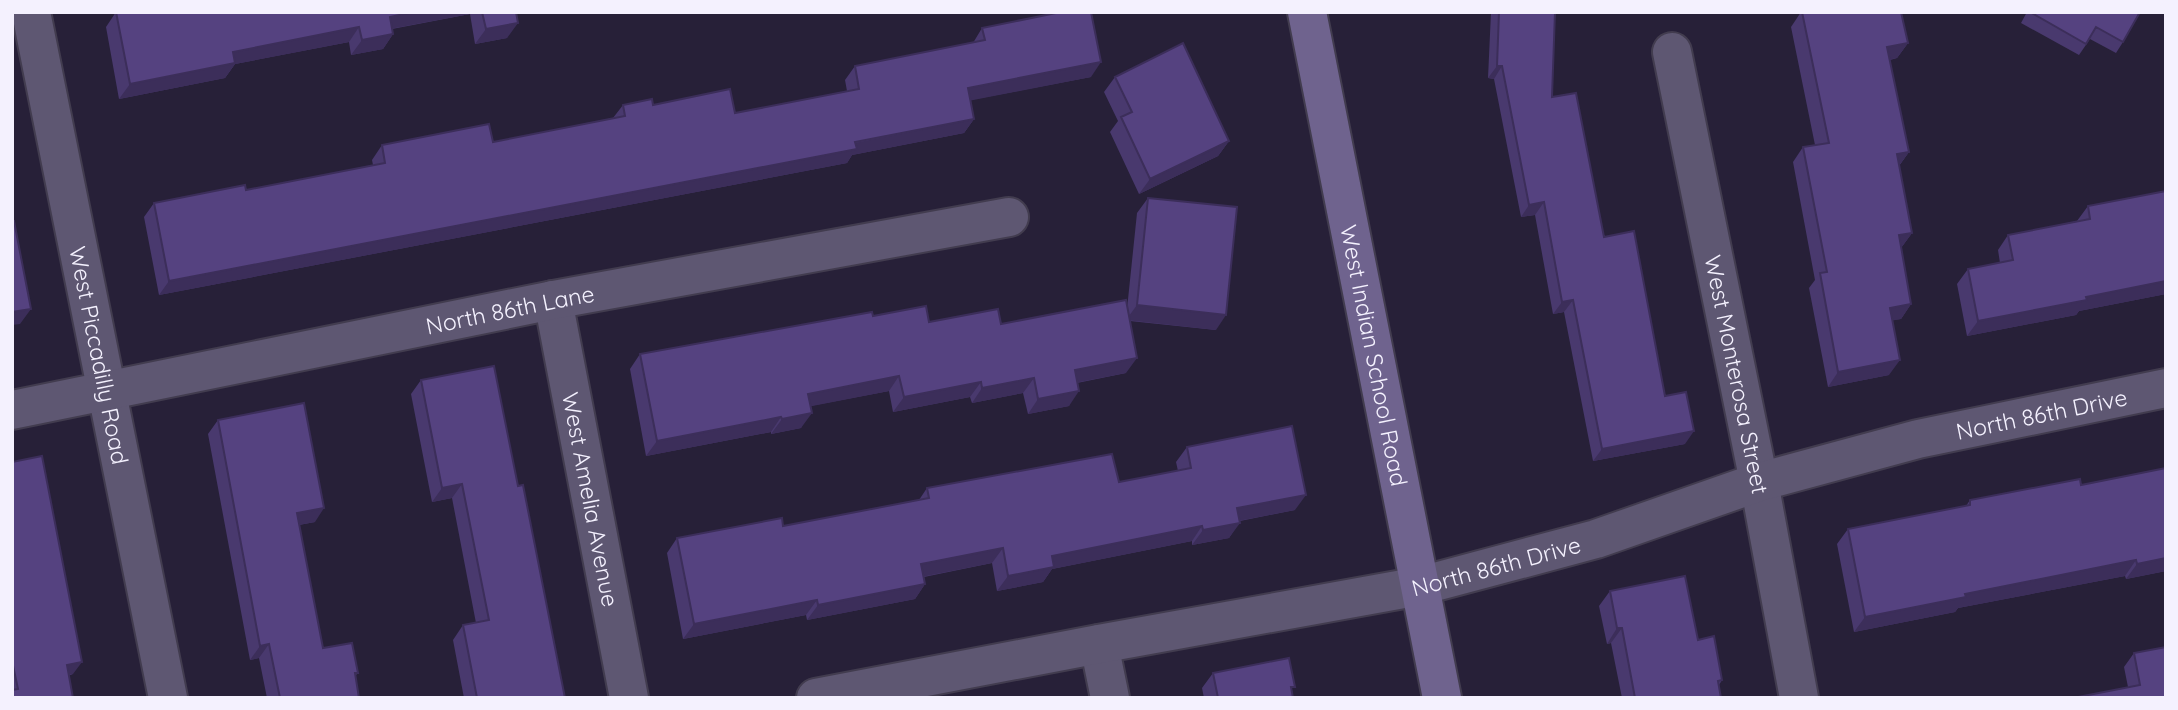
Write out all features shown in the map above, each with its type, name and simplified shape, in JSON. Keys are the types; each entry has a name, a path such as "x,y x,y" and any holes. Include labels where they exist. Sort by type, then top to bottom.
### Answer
{"main road":[{"name":"West Indian School Road","path":"1307,12 1442,698"}],"street":[{"name":"West Piccadilly Road","path":"31,12 168,698"},
{"name":"West Monterosa Street","path":"1672,52 1759,482 1799,698"},
{"name":"North 86th Lane","path":"12,410 553,300 1009,217"},
{"name":"West Amelia Avenue","path":"553,300 629,698"},
{"name":"North 86th Drive","path":"816,698 1420,586 1596,539 1759,482 1918,439 2166,388"},
{"path":"1099,644 1110,698"}],"building":[{"path":"116,12 413,12 390,17 393,34 362,40 359,27 233,52 235,63 130,84"},
{"path":"482,12 516,12 518,23 486,29"},
{"path":"1061,12 1091,12 1101,62 968,88 974,119 855,142 857,149 169,281 154,203 245,185 246,190 385,163 382,145 489,124 493,142 625,116 623,105 652,99 653,105 730,89 735,113 859,89 855,66 985,40 982,28"},
{"path":"1499,12 1555,12 1552,97 1576,93 1604,237 1634,231 1665,396 1686,392 1694,431 1602,449 1573,300 1562,302 1544,202 1529,205 1502,66 1497,66"},
{"path":"1802,12 1901,12 1908,43 1887,47 1909,152 1897,154 1912,233 1899,235 1911,304 1890,308 1900,360 1838,372 1820,273 1827,272 1803,147 1829,143"},
{"path":"2030,12 2140,12 2123,42 2096,27 2086,44"},
{"path":"1183,43 1229,141 1150,179 1121,117 1132,112 1115,77"},
{"path":"2166,191 2166,281 2086,297 2087,300 1978,321 1968,269 2013,260 2008,235 2090,219 2088,206"},
{"path":"1148,198 1237,207 1226,315 1137,305"},
{"path":"12,221 31,309 12,312"},
{"path":"1126,300 1137,358 1075,370 1079,391 1038,399 1034,378 982,388 981,382 904,397 899,376 808,394 812,413 657,441 640,354 872,312 873,316 926,306 929,322 998,309 1001,324"},
{"path":"494,366 518,486 523,485 565,698 477,698 463,625 489,620 462,484 442,488 421,380"},
{"path":"304,403 324,508 297,513 323,648 352,643 358,673 355,673 359,698 280,698 269,644 260,646 218,420"},
{"path":"1292,426 1306,495 1237,508 1240,523 1203,530 1202,526 1052,556 1054,567 1008,576 1003,548 921,564 925,584 818,605 817,600 694,624 677,538 782,518 783,526 929,498 927,488 1112,454 1119,482 1191,468 1187,447"},
{"path":"42,456 82,662 67,665 73,698 12,698 12,690 18,689 12,661 12,462"},
{"path":"2166,468 2166,558 2137,564 2136,560 1865,617 1848,529 1970,505 1970,500 2080,479 2081,485"},
{"path":"1685,576 1698,640 1714,636 1722,680 1718,681 1721,698 1635,698 1622,628 1617,628 1610,591"},
{"path":"2166,647 2166,698 2073,698 2140,685 2134,653"},
{"path":"1289,658 1295,687 1291,687 1293,698 1218,698 1213,673"}]}
